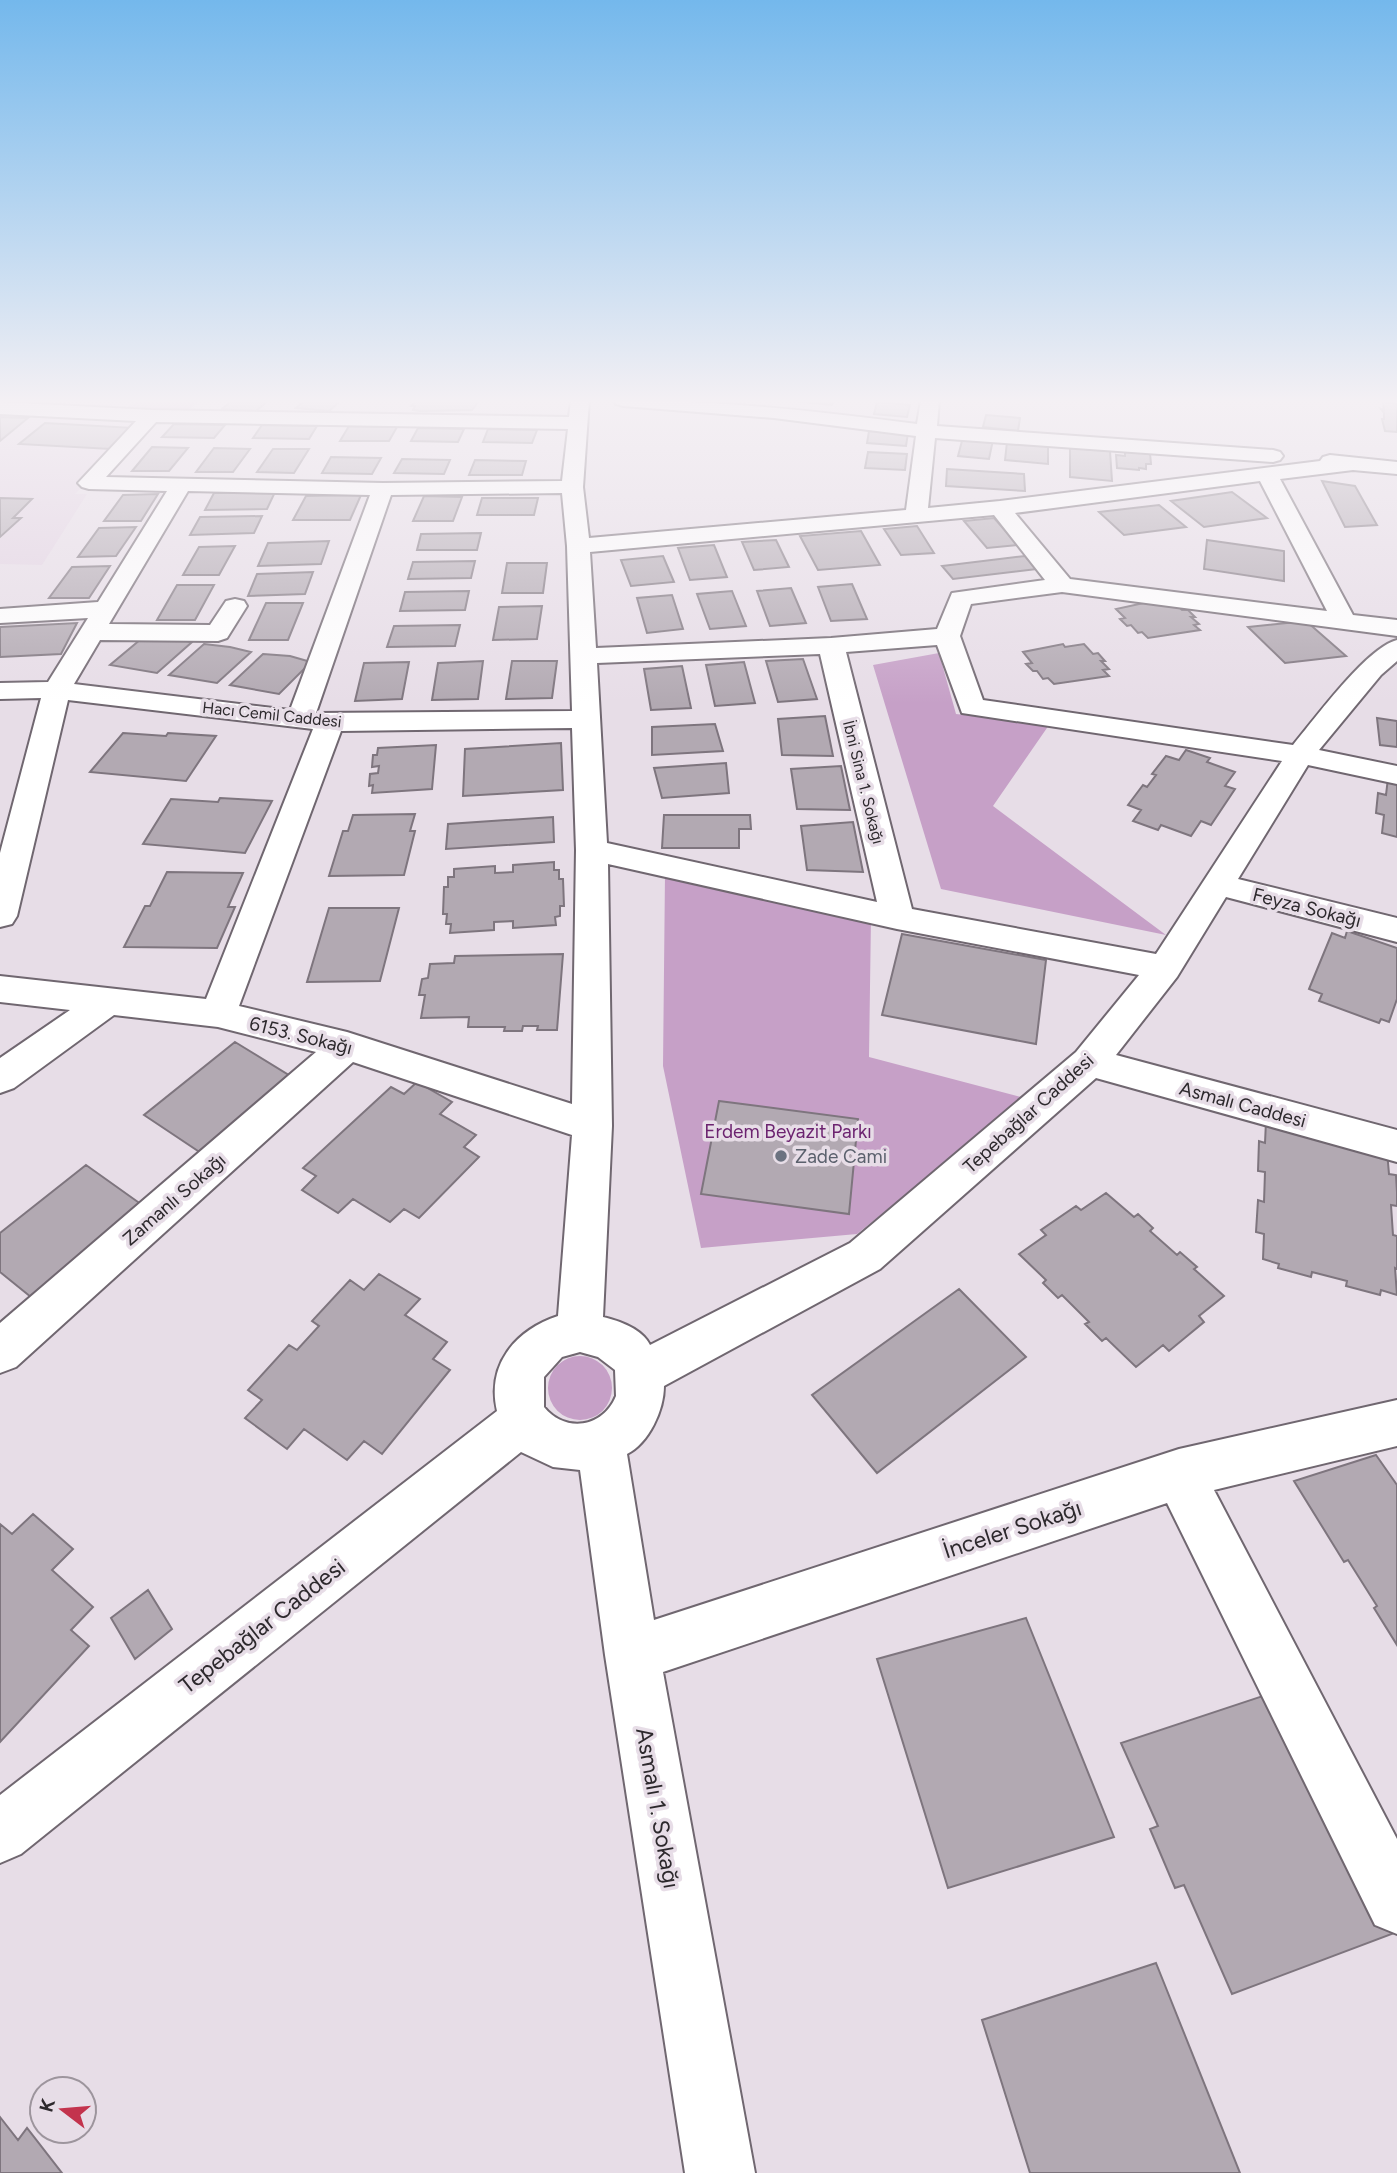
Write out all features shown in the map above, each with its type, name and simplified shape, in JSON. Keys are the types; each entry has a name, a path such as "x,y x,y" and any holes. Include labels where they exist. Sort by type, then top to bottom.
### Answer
{"street":[{"path":"0,916 57,690 171,501"},
{"path":"218,1014 315,721 379,501"},
{"path":"573,501 578,546 592,850 592,1126 580,1331"},
{"path":"916,514 917,501"},
{"path":"578,546 1052,501"},
{"path":"1281,501 1344,621"},
{"path":"1000,508 1062,585"},
{"path":"1397,628 1062,585 961,598 947,636 972,707 1300,755 1397,775"},
{"path":"94,632 218,633 235,606"},
{"path":"0,616 108,608"},
{"path":"583,656 831,646 947,636"},
{"name":"İbni Sina 1. Sokağı","path":"831,646 897,918"},
{"name":"Tepebağlar Caddesi","path":"640,1374 864,1256 1089,1062 1165,968 1300,755 1389,664"},
{"name":"Hacı Cemil Caddesi","path":"0,691 57,690 315,721 587,719"},
{"path":"592,850 897,918 1165,968"},
{"name":"Feyza Sokağı","path":"1216,884 1397,930"},
{"name":"6153. Sokağı","path":"0,989 218,1014 347,1046 592,1126"},
{"path":"0,1078 107,1002"},
{"name":"Zamanlı Sokağı","path":"0,1352 347,1046"},
{"name":"Asmalı Caddesi","path":"1089,1062 1397,1146"},
{"path":"580,1331 601,1333 620,1342 633,1356 640,1374 641,1395 634,1414 620,1431 601,1443 579,1448 556,1445 538,1436 524,1420 518,1401 519,1381 527,1361 541,1346 560,1335 580,1331"},
{"name":"Tepebağlar Caddesi","path":"0,1833 524,1420"},
{"name":"İnceler Sokağı","path":"632,1655 1179,1474 1397,1423"},
{"name":"Asmalı 1. Sokağı","path":"601,1443 632,1655 720,2173"},
{"path":"1179,1474 1397,1903"}],"shaded area":[{"path":"0,501 82,501 42,565 0,564"}],"green space":[{"path":"939,653 956,714 1049,725 993,806 1166,935 941,889 873,665"},
{"name":"Erdem Beyazit Parkı","path":"665,874 871,917 869,1057 1025,1098 857,1234 701,1248 663,1066"},
{"path":"574,1356 586,1356 603,1365 610,1376 610,1400 603,1411 586,1420 574,1420 562,1415 553,1406 548,1394 548,1382 553,1370 562,1361"}],"building":[{"path":"0,501 30,501 13,518 21,518 0,537"},
{"path":"118,501 153,501 141,521 104,521"},
{"path":"210,501 271,501 267,509 205,510"},
{"path":"303,501 358,501 350,520 293,520"},
{"path":"422,501 460,501 453,521 413,521"},
{"path":"481,501 537,501 534,515 477,515"},
{"path":"1172,501 1245,501 1267,518 1204,527"},
{"path":"1332,501 1364,501 1377,525 1345,527"},
{"path":"1159,505 1186,527 1124,535 1099,512"},
{"path":"262,516 254,533 190,535 200,517"},
{"path":"994,518 1018,545 987,548 964,521"},
{"path":"917,526 934,553 901,555 884,529"},
{"path":"136,527 116,556 78,557 99,528"},
{"path":"861,531 880,565 818,570 800,536"},
{"path":"481,533 477,550 417,550 421,534"},
{"path":"776,540 789,567 754,570 742,542"},
{"path":"1207,540 1284,551 1284,581 1204,569"},
{"path":"329,541 321,564 258,566 268,543"},
{"path":"714,545 727,577 690,580 678,548"},
{"path":"235,546 219,575 183,575 199,547"},
{"path":"663,556 674,582 631,586 621,560"},
{"path":"1025,556 1037,569 953,579 942,566"},
{"path":"475,561 471,578 408,579 413,562"},
{"path":"507,563 547,563 543,593 502,593"},
{"path":"110,566 89,598 49,598 72,567"},
{"path":"313,572 305,594 248,596 257,574"},
{"path":"852,584 867,619 831,621 818,587"},
{"path":"177,585 214,585 195,620 157,620"},
{"path":"791,588 806,623 770,626 757,591"},
{"path":"469,591 465,610 400,611 405,592"},
{"path":"732,591 746,626 710,629 697,594"},
{"path":"672,595 683,629 647,633 637,598"},
{"path":"1153,601 1173,601 1182,610 1188,610 1199,624 1194,625 1200,630 1148,638 1142,632 1138,633 1131,625 1127,626 1120,619 1125,618 1116,609"},
{"path":"266,603 303,603 288,640 249,640"},
{"path":"542,606 537,639 493,640 499,607"},
{"path":"1306,621 1346,656 1285,663 1248,627"},
{"path":"77,623 61,654 0,657 0,627"},
{"path":"460,625 455,646 387,647 394,626"},
{"path":"147,634 192,642 157,673 110,665"},
{"path":"204,644 251,652 217,683 169,675"},
{"path":"1063,644 1065,647 1084,644 1093,654 1098,653 1109,669 1103,670 1109,676 1054,684 1048,678 1043,679 1026,664 1032,663 1023,652"},
{"path":"263,654 290,656 311,662 279,694 230,685"},
{"path":"803,659 817,699 778,702 766,661"},
{"path":"483,661 478,699 432,700 438,663"},
{"path":"512,661 557,661 552,698 506,699"},
{"path":"409,662 402,699 355,701 364,663"},
{"path":"744,662 755,703 715,706 706,665"},
{"path":"682,666 691,708 651,710 644,669"},
{"path":"825,716 833,756 782,755 778,719"},
{"path":"1377,718 1397,721 1397,747 1380,745"},
{"path":"715,724 723,751 652,755 652,727"},
{"path":"123,733 216,736 186,781 90,772"},
{"path":"561,743 563,790 463,796 465,749"},
{"path":"436,745 432,789 372,793 373,785 369,786 370,774 378,773 379,766 372,767 373,755 377,755 378,748"},
{"path":"1186,750 1210,758 1207,762 1235,772 1225,786 1235,789 1211,825 1201,821 1191,836 1161,825 1158,830 1133,821 1141,810 1128,805 1143,785 1147,787 1156,775 1152,774 1166,756 1179,760"},
{"path":"726,763 729,793 662,798 654,768"},
{"path":"841,766 850,810 797,809 791,769"},
{"path":"1388,778 1397,780 1397,837 1382,833 1384,815 1376,813 1378,793 1386,795"},
{"path":"220,798 272,801 245,853 143,844 171,799 218,802"},
{"path":"415,814 410,831 415,831 404,875 329,876 343,831 348,831 353,815"},
{"path":"664,815 750,815 751,829 739,829 739,848 662,848"},
{"path":"553,817 554,842 446,849 448,824"},
{"path":"853,822 863,872 807,870 801,826"},
{"path":"554,862 554,870 559,870 559,879 563,879 564,906 560,906 560,916 555,917 556,925 513,928 513,921 494,922 494,930 450,933 451,924 446,924 447,914 443,914 444,887 448,887 448,877 454,877 454,869 495,866 495,873 513,872 513,865"},
{"path":"167,872 243,873 228,907 235,907 217,948 124,947 145,906 150,906"},
{"path":"329,908 399,908 380,981 307,982"},
{"path":"1347,931 1397,948 1397,999 1389,1022 1381,1019 1379,1023 1319,1001 1322,994 1309,989 1332,933 1345,938"},
{"path":"902,934 1046,960 1036,1044 882,1015"},
{"path":"563,954 557,1030 537,1030 538,1026 523,1026 522,1031 504,1031 505,1027 468,1027 469,1017 421,1018 425,995 419,995 422,979 428,978 430,964 454,963 455,956"},
{"path":"235,1042 300,1082 210,1159 144,1115"},
{"path":"417,1082 452,1102 440,1114 476,1135 464,1147 479,1157 419,1218 404,1209 390,1222 353,1199 338,1213 302,1190 316,1176 303,1168 391,1087 404,1094"},
{"name":"Zade Cami","path":"719,1101 858,1119 849,1214 701,1194"},
{"path":"1266,1121 1387,1151 1389,1174 1396,1175 1397,1206 1391,1205 1393,1235 1397,1236 1397,1295 1381,1290 1380,1295 1346,1286 1347,1281 1312,1272 1311,1277 1278,1268 1279,1264 1263,1259 1264,1234 1256,1232 1258,1200 1264,1202 1265,1172 1258,1171 1259,1141 1265,1143"},
{"path":"86,1165 152,1212 42,1306 0,1272 0,1233"},
{"path":"1106,1193 1134,1217 1138,1214 1153,1228 1150,1231 1177,1255 1180,1252 1197,1267 1194,1269 1224,1296 1199,1316 1204,1322 1169,1351 1163,1345 1136,1367 1106,1338 1102,1341 1085,1324 1089,1322 1062,1295 1058,1298 1043,1283 1046,1280 1019,1254 1046,1235 1041,1230 1076,1206 1081,1210"},
{"path":"379,1274 420,1299 405,1315 447,1342 433,1359 450,1370 382,1454 364,1441 347,1460 304,1429 287,1449 245,1418 262,1400 248,1390 289,1345 297,1350 319,1326 312,1321 350,1280 364,1290"},
{"path":"959,1289 1026,1357 877,1473 812,1395"},
{"path":"1376,1455 1397,1485 1397,1645 1374,1608 1377,1606 1348,1560 1344,1562 1294,1481"},
{"path":"33,1514 73,1549 52,1570 93,1607 71,1630 89,1646 0,1742 0,1524 12,1534"},
{"path":"148,1590 172,1629 135,1659 111,1618"},
{"path":"1026,1618 1114,1837 948,1888 877,1659"},
{"path":"1275,1692 1397,1920 1397,1932 1232,1994 1184,1885 1175,1888 1150,1829 1158,1826 1121,1743"},
{"path":"1156,1963 1240,2173 1030,2173 982,2020"},
{"path":"0,2117 18,2140 27,2128 28,2145 40,2145 62,2173 0,2173"}],"place":[{"name":"Zade Cami","path":"781,1156"}]}
